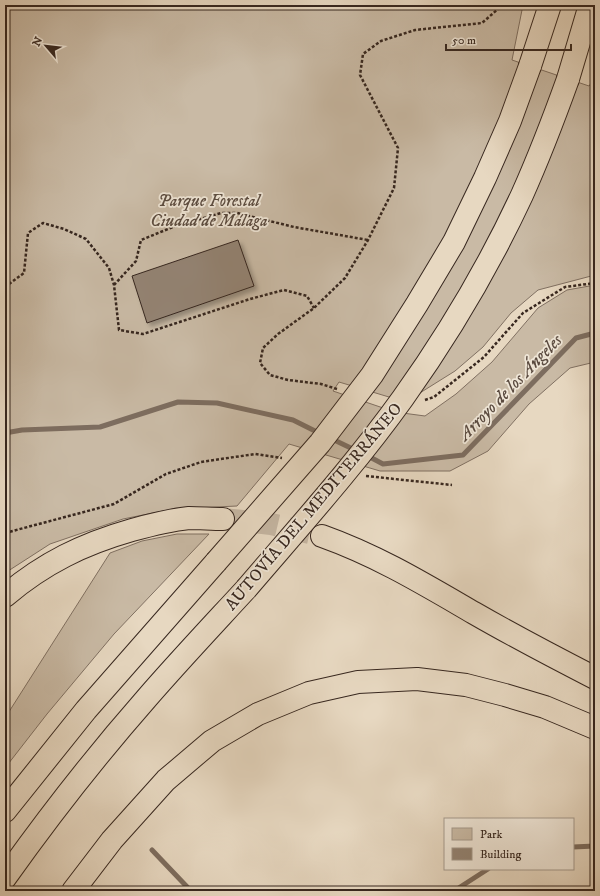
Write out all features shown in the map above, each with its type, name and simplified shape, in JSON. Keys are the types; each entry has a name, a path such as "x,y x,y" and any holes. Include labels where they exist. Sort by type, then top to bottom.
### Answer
{"highway":[{"name":"AUTOVÍA DEL MEDITERRÁNEO","path":"5,811 86,710 320,443 372,375 454,242 485,178 510,121 550,5"},
{"name":"AUTOVÍA DEL MEDITERRÁNEO","path":"5,878 38,832 90,766 146,699 246,589 350,467 403,398 451,326 488,262 522,195 568,79 590,5"},
{"path":"5,596 22,582 57,559 102,539 149,525 189,518 223,519"},
{"path":"322,536 392,565 528,644 595,678"},
{"path":"73,891 112,840 166,780 212,741 258,714 309,693 358,682 417,679 466,685 505,694 595,728"}],"path":[{"path":"114,285 136,261 141,240 173,227 221,213 237,213 294,228 368,240 394,188 398,148 360,75 363,54 381,41 416,30 482,23 498,9 498,5"},
{"path":"5,288 24,273 28,233 43,223 64,229 86,239 109,268 114,285 119,330 144,334 250,299 284,290 307,296 314,308"},
{"path":"5,533 114,504 166,474 201,462 254,454 284,458"},
{"path":"359,476 452,485"}],"green space":[{"name":"Parque Forestal Ciudad de Málaga","path":"5,5 523,5 512,60 589,86 595,78 595,275 538,290 511,313 483,347 455,371 415,396 389,397 339,382 333,391 395,412 425,416 456,394 492,362 538,308 567,290 595,285 595,362 570,368 529,404 488,451 450,471 380,471 289,444 237,506 173,509 123,519 50,544 5,573"},
{"path":"177,534 209,534 114,634 47,714 5,768 5,718 110,553 142,541"}],"building":[{"path":"238,240 254,286 147,323 132,276"}],"waterway":[{"name":"Arroyo de los Ángeles","path":"366,455 383,464 463,455 576,338 595,333"},
{"name":"Arroyo de los Ángeles","path":"5,433 22,430 100,427 178,402 217,403 293,420 321,434"},
{"name":"Arroyo de los Ángeles","path":"330,438 357,451"},
{"path":"574,847 595,846"},
{"path":"152,850 191,891"},
{"path":"454,891 486,870"}],"tunnel":[{"path":"223,519 271,524 322,536"}]}
